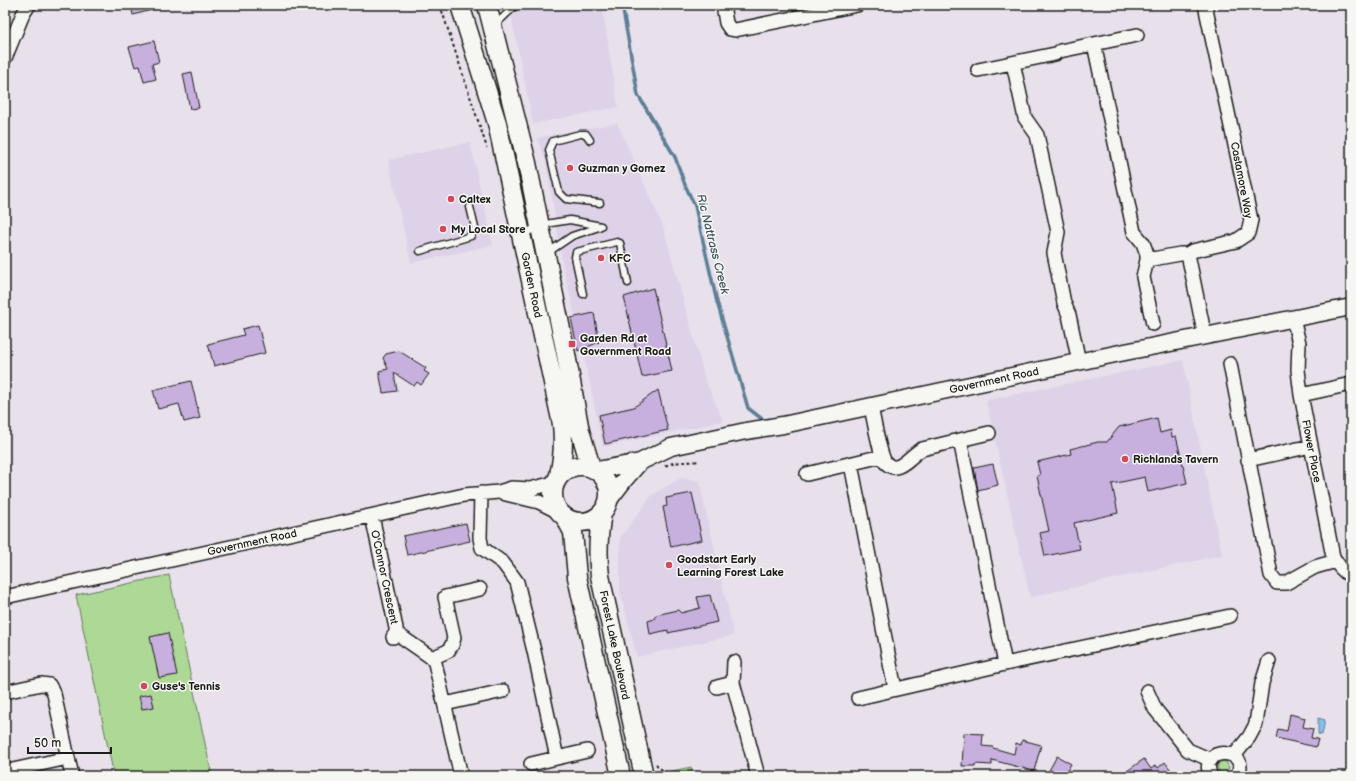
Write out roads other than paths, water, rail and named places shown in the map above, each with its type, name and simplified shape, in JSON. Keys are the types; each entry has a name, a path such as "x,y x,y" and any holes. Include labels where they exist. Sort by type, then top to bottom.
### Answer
{"main road":[{"name":"Garden Road","path":"460,5 497,123 562,424 563,455 557,479"},
{"name":"Garden Road","path":"487,5 527,163 580,431 594,468"},
{"path":"582,465 594,468 604,476 608,483 610,492 606,506 596,518 585,521 573,521 562,515 555,505 553,498 552,490 557,479 566,470 574,466 582,465"},
{"name":"Forest Lake Boulevard","path":"606,506 598,536 597,549 600,576 650,770"},
{"name":"Forest Lake Boulevard","path":"562,515 573,532 577,577 621,776"}],"street":[{"path":"5,58 23,14 29,5"},
{"path":"723,5 726,23 730,29 736,30 857,5"},
{"name":"Castamore Way","path":"1147,260 1188,254 1192,251 1236,241 1248,233 1251,220 1205,5"},
{"path":"978,70 1137,35"},
{"path":"1094,44 1134,232 1143,243 1147,254 1143,277 1153,324"},
{"path":"1013,63 1025,118 1037,136 1058,232 1054,253 1064,303 1069,315 1079,362"},
{"path":"1188,254 1205,337"},
{"name":"Government Road","path":"594,468 640,462 671,447 746,431 871,407 1079,362 1351,307"},
{"name":"Flower Place","path":"1293,319 1299,343 1298,370 1301,395 1333,557 1345,572 1351,576"},
{"path":"1230,364 1271,575 1277,583 1286,583 1315,567 1336,561"},
{"path":"1301,395 1351,384"},
{"path":"871,407 882,456 886,464 892,467 897,468 916,452 922,449 989,433"},
{"path":"960,440 1005,664"},
{"path":"1248,460 1311,446"},
{"path":"807,474 882,456"},
{"name":"Government Road","path":"606,506 625,479 640,462"},
{"path":"851,464 895,689"},
{"name":"Government Road","path":"5,597 464,495 499,492 512,488 538,488 557,479"},
{"name":"Government Road","path":"499,492 539,502 562,515"},
{"path":"481,493 480,538 482,548 503,563 517,582 534,651 557,758"},
{"name":"O'Connor Crescent","path":"372,516 396,628 394,635 432,658"},
{"path":"461,776 435,663 432,658 448,651 454,638 445,597 480,589"},
{"path":"858,698 1005,664 1230,616"},
{"path":"1234,756 1249,737 1256,724 1262,683 1269,660"},
{"path":"734,662 733,683 758,776"},
{"path":"717,687 733,683"},
{"path":"5,692 41,684 49,685 54,694 72,776"},
{"path":"445,704 503,691"},
{"path":"1147,691 1155,709 1188,750 1211,760"},
{"path":"531,764 587,751"},
{"path":"1211,776 1209,770 1211,760 1216,755 1223,753 1234,756 1239,764 1237,776"},
{"path":"8,771 68,758"}],"lane":[{"path":"492,28 516,5"},
{"path":"590,140 586,134 573,135 553,141 549,150 559,192 566,199 600,203"},
{"path":"420,251 471,236 475,228 470,207"},
{"path":"522,236 539,225 570,220 600,226 572,236 545,254"},
{"path":"583,294 575,257 576,252 617,242 620,244 628,283"}],"water":[{"path":"1318,718 1325,720 1322,735 1318,734"}],"waterway":[{"name":"Ric Nattrass Creek","path":"622,5 638,95 675,157 685,185 695,206 717,302 748,408 762,419"}],"place":[{"name":"Guzman y Gomez","path":"570,168"},
{"name":"Caltex","path":"451,199"},
{"name":"My Local Store","path":"443,229"},
{"name":"KFC","path":"601,258"},
{"name":"Garden Rd at Government Road","path":"572,344"},
{"name":"Richlands Tavern","path":"1125,459"},
{"name":"Goodstart Early Learning Forest Lake","path":"669,565"},
{"name":"Guse's Tennis","path":"144,686"}]}
